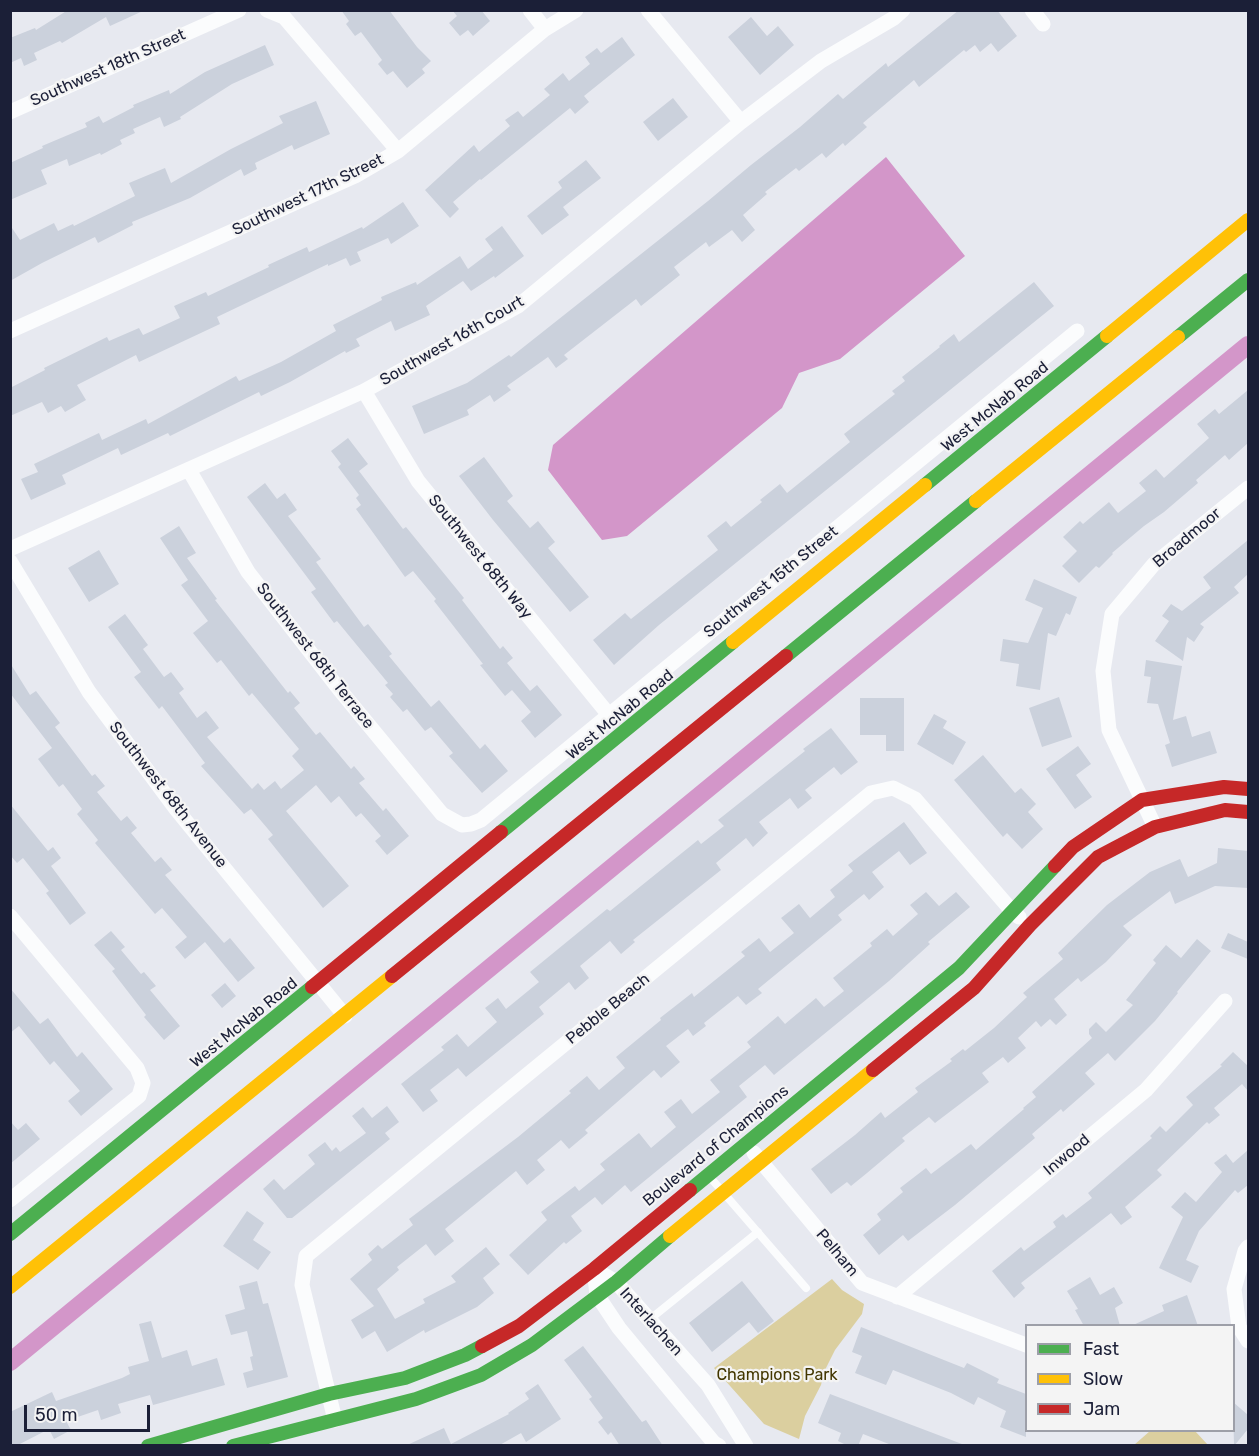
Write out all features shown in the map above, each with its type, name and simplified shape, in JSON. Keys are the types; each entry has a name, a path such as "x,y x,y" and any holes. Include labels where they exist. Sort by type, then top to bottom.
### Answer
{"main road":[{"name":"West McNab Road","path":"10,1234 320,983 1248,220"},
{"path":"10,1287 1248,280"},
{"name":"Boulevard of Champions","path":"148,1446 329,1394 405,1378 465,1355 519,1326 594,1269 959,968 1073,847 1142,800 1224,787 1248,789"},
{"path":"233,1446 416,1399 481,1375 532,1345 615,1282 974,988 1030,925 1098,857 1155,827 1225,810 1248,812"}],"street":[{"name":"Southwest 18th Street","path":"10,112 239,10"},
{"path":"267,10 284,17 398,151"},
{"path":"530,10 545,29"},
{"name":"Southwest 17th Street","path":"10,331 355,176 398,151 545,29 576,10"},
{"path":"648,10 741,122"},
{"name":"Southwest 16th Court","path":"10,549 364,391 518,306 741,122 821,61 894,18 903,10"},
{"path":"1032,10 1043,24"},
{"name":"Southwest 15th Street","path":"462,825 481,820 1077,331"},
{"name":"Southwest 68th Way","path":"364,391 418,481 609,715"},
{"name":"Southwest 68th Terrace","path":"189,470 248,572 339,689 442,814 462,825"},
{"name":"Broadmoor","path":"1155,827 1108,730 1103,671 1112,614 1154,564 1248,488"},
{"name":"Southwest 68th Avenue","path":"10,561 89,692 176,809 345,1016"},
{"name":"Pebble Beach","path":"335,1420 302,1285 306,1256 871,793 893,788 915,799 1012,911 1030,925"},
{"path":"10,916 137,1068 143,1083 139,1096 10,1200"},
{"name":"Inwood","path":"897,1297 1146,1090 1225,1001"},
{"name":"Pelham","path":"745,1144 862,1283 1025,1345"},
{"path":"1248,1247 1234,1289 1239,1327 1248,1341"},
{"name":"Interlachen","path":"594,1269 615,1282 708,1385 746,1446"},
{"name":"Interlachen","path":"594,1269 597,1295 619,1328 714,1443 719,1446"}],"lane":[{"path":"708,1175 806,1288"},
{"path":"649,1320 758,1232"}],"green space":[{"name":"Champions Park","path":"832,1279 842,1290 864,1304 862,1314 835,1350 805,1416 799,1439 764,1424 714,1368"},
{"path":"1149,1432 1196,1432 1208,1445 1134,1445"}],"shaded area":[{"path":"886,157 965,256 840,359 799,373 782,408 627,536 602,540 548,470 553,445"}],"building":[{"path":"68,10 145,10 110,26 106,17 62,43 60,41 34,53 37,60 24,66 21,58 10,63 10,38 35,28 36,30"},
{"path":"341,10 389,10 417,47 431,61 422,69 425,73 407,88 393,71 387,75 378,64 382,60 361,32 355,36 346,24 349,21"},
{"path":"452,10 481,10 490,21 473,36 468,30 460,36 449,23 457,16"},
{"path":"959,10 997,10 1017,36 998,52 991,43 980,52 975,45 966,52 964,50 919,87 914,80 863,123 867,127 845,146 843,143 826,158 822,153 799,171 796,168 765,192 767,194 743,215 755,230 742,242 732,230 709,247 706,242 674,267 680,275 641,306 636,299 564,355 568,359 556,368 548,357 507,386 511,390 494,402 490,395 467,410 469,415 424,434 412,406 467,383 509,355 511,357 708,201 838,94 843,99 886,63 888,67"},
{"path":"751,17 767,36 778,26 794,45 760,75 728,37"},
{"path":"622,37 635,55 584,96 589,102 575,114 570,108 453,202 459,209 450,218 425,190 474,145 479,152 510,126 505,120 518,111 523,117 550,95 544,89 563,73 569,81 590,64 585,57 597,48 601,53"},
{"path":"265,45 274,65 232,84 180,117 181,119 164,127 160,117 133,129 135,133 120,140 122,144 101,155 100,153 69,166 67,159 41,170 47,184 10,200 10,163 43,148 42,146 87,127 85,123 99,116 103,123 134,107 133,105 169,90 170,94 205,72"},
{"path":"673,98 688,117 658,141 643,122"},
{"path":"316,101 330,134 294,150 292,145 255,163 257,169 244,176 241,169 190,198 132,222 133,225 98,243 95,237 10,281 10,225 20,240 54,223 58,231 73,224 74,226 135,196 129,183 165,168 171,183 283,123 279,116"},
{"path":"586,160 601,178 563,207 569,215 542,235 527,216 562,188 558,182"},
{"path":"403,202 419,226 391,244 388,238 357,252 361,261 350,266 346,258 328,266 328,264 217,317 220,324 139,362 136,355 77,385 86,400 65,412 61,406 48,413 42,402 10,416 10,388 45,370 44,368 107,337 109,341 139,328 143,335 180,318 174,306 206,292 208,296 307,247 309,252 362,227 363,229"},
{"path":"502,226 524,256 495,278 494,276 471,291 463,281 426,306 430,315 395,331 391,321 356,339 360,346 346,353 345,351 290,382 261,396 259,392 170,436 168,433 121,455 118,448 62,475 66,484 31,500 21,479 38,472 34,464 99,433 102,440 146,419 148,424 236,376 239,381 281,362 336,331 333,325 382,300 381,297 416,282 417,285 460,256 468,269 493,250 485,239"},
{"path":"1034,282 1054,306 659,625 614,665 593,640 625,613 631,619 718,550 707,536 726,521 731,527 780,484 787,493 850,442 844,434 895,394 892,391 905,381 902,377 954,334 959,342"},
{"path":"1248,390 1248,443 1229,460 1225,455 1196,480 1198,483 1112,553 1099,568 1096,566 1079,583 1062,566 1077,551 1063,537 1080,521 1083,524 1109,502 1118,513 1146,491 1139,483 1156,469 1164,478 1209,438 1197,424 1215,409 1219,414"},
{"path":"348,438 368,464 359,471 403,529 406,527 464,598 462,600 500,649 503,646 513,658 507,663 530,691 537,685 562,715 535,738 521,721 531,712 512,690 505,696 434,601 436,599 413,571 405,577 356,509 361,505 356,498 359,495 338,467 341,464 331,451"},
{"path":"484,457 513,496 507,501 530,528 538,521 555,542 548,548 589,597 570,612 459,476"},
{"path":"265,483 277,499 285,493 297,510 288,516 321,559 316,562 364,627 368,624 392,654 389,656 431,707 439,700 480,749 485,744 508,771 482,793 449,756 453,753 431,727 425,731 407,709 403,712 390,697 393,694 385,685 388,683 337,621 334,623 311,592 316,589 247,497"},
{"path":"179,526 196,553 187,558 217,599 215,600 288,693 290,691 300,703 294,708 316,735 320,732 351,769 354,766 365,779 359,783 383,811 386,808 409,836 387,855 375,841 381,836 361,813 356,817 339,796 331,803 316,785 286,811 349,886 323,908 268,839 273,835 251,809 244,814 201,766 205,763 162,706 159,709 134,677 141,672 108,627 125,614 148,645 143,649 164,677 171,672 184,689 179,693 197,718 206,711 219,728 207,737 252,789 258,783 264,790 275,781 281,789 304,770 292,756 299,749 252,693 249,696 221,660 217,663 193,633 208,621 181,585 188,580 160,538"},
{"path":"1248,540 1248,574 1234,587 1239,593 1200,624 1204,627 1194,642 1187,637 1183,661 1155,641 1169,621 1162,616 1171,604 1182,611 1211,588 1203,577"},
{"path":"99,550 119,584 89,602 68,568"},
{"path":"1034,579 1077,597 1070,615 1066,613 1056,636 1048,633 1040,690 1016,686 1019,664 1000,661 1003,639 1028,643 1043,608 1025,600"},
{"path":"1146,660 1182,666 1173,720 1186,716 1192,737 1210,731 1217,753 1172,767 1165,745 1170,743 1158,704 1147,703 1151,677 1144,676"},
{"path":"10,663 30,695 36,691 60,723 55,727 92,776 95,774 105,786 97,792 121,821 127,816 137,828 131,833 155,862 161,857 172,870 165,875 224,943 230,938 255,968 238,982 205,942 185,959 175,947 187,937 162,908 155,914 95,843 98,840 77,814 82,809 63,784 59,787 38,759 52,748 10,693"},
{"path":"1059,697 1072,737 1042,747 1029,708"},
{"path":"860,698 904,698 904,751 886,751 886,735 860,735"},
{"path":"934,714 947,721 943,728 966,742 953,765 917,744"},
{"path":"831,728 858,762 841,775 834,767 805,790 812,798 798,809 790,798 759,822 768,833 753,847 746,838 716,863 721,870 633,940 635,942 621,954 610,941 580,966 589,978 575,990 569,982 539,1007 544,1014 466,1077 458,1068 430,1090 438,1101 423,1112 401,1084 444,1050 441,1047 457,1034 468,1047 497,1022 485,1008 498,998 506,1009 539,982 530,972 607,909 610,911 698,840 701,844 724,826 718,820"},
{"path":"1078,746 1091,764 1076,775 1092,797 1075,809 1046,769"},
{"path":"983,755 1015,793 1021,788 1036,804 1028,812 1043,829 1022,849 1007,833 1003,837 954,780"},
{"path":"10,804 48,851 53,847 61,858 51,866 86,913 70,925 46,893 49,891 23,858 17,863 10,855"},
{"path":"904,822 927,853 910,865 899,851 872,872 884,887 869,900 864,894 838,915 842,920 758,989 762,993 746,1005 738,996 704,1023 706,1026 693,1036 688,1029 666,1046 680,1062 661,1078 654,1070 585,1130 588,1133 569,1149 561,1140 537,1160 545,1170 527,1185 516,1171 445,1229 454,1241 435,1256 426,1244 397,1267 399,1270 377,1289 395,1319 425,1303 423,1299 456,1282 451,1276 486,1247 500,1264 483,1278 494,1293 477,1307 425,1333 424,1330 387,1352 375,1331 362,1339 351,1320 374,1306 350,1279 372,1260 368,1254 378,1245 382,1249 413,1225 409,1219 518,1137 571,1093 569,1091 587,1076 599,1090 625,1068 616,1057 661,1020 660,1018 692,993 694,997 745,956 741,952 759,938 770,952 794,933 781,918 799,904 810,918 835,897 830,890 853,871 848,865"},
{"path":"1218,848 1248,851 1248,888 1215,886 1175,904 1170,891 1123,926 1132,935 1106,962 1081,982 1078,978 1054,999 1067,1015 1056,1025 1050,1019 1041,1027 1036,1021 1018,1038 1026,1048 1008,1063 1003,1057 982,1073 989,1082 935,1123 929,1117 902,1138 905,1141 851,1186 847,1182 831,1194 811,1169 881,1112 885,1118 918,1092 915,1088 952,1061 950,1059 963,1049 965,1051 994,1028 1027,997 1023,993 1063,959 1058,953 1107,905 1150,872 1180,859 1188,877 1217,863"},
{"path":"926,892 939,906 956,892 970,907 928,942 930,944 889,981 774,1075 765,1065 739,1086 747,1097 631,1192 625,1185 602,1205 595,1197 571,1216 582,1231 566,1244 564,1242 528,1275 509,1255 547,1220 541,1212 575,1186 579,1191 605,1170 600,1164 639,1133 651,1148 676,1127 664,1112 681,1099 692,1114 720,1092 710,1080 751,1047 747,1042 778,1016 785,1024 816,998 824,1007 844,991 833,978 872,946 870,943 887,929 893,936 918,914 910,905"},
{"path":"111,931 125,947 121,950 141,974 144,972 156,986 150,990 180,1026 164,1040 144,1017 146,1015 112,971 115,969 94,945"},
{"path":"1228,933 1248,942 1248,959 1221,948"},
{"path":"1197,939 1211,951 1155,1021 1115,1061 1108,1053 1085,1073 1095,1084 1063,1112 1061,1109 1032,1134 1035,1138 955,1205 908,1241 903,1235 879,1255 863,1235 881,1220 877,1214 903,1192 900,1188 926,1168 931,1174 971,1144 976,1150 1024,1109 1036,1097 1032,1092 1092,1038 1089,1029 1096,1022 1106,1032 1133,1005 1126,1000 1156,963 1153,960 1166,945 1181,958"},
{"path":"225,983 236,996 222,1008 211,995"},
{"path":"10,988 40,1024 48,1018 77,1057 82,1052 113,1089 81,1116 68,1101 80,1091 54,1061 50,1065 19,1026 10,1033"},
{"path":"1233,1052 1248,1066 1248,1091 1242,1084 1214,1108 1220,1115 1209,1124 1207,1122 1157,1170 1162,1175 1125,1207 1132,1217 1121,1225 1111,1213 1021,1283 1025,1288 1014,1298 992,1271 1021,1247 1024,1251 1056,1227 1053,1222 1063,1214 1066,1218 1092,1198 1088,1193 1152,1138 1150,1136 1160,1126 1166,1132 1193,1105 1186,1097 1222,1066 1220,1065"},
{"path":"387,1106 399,1122 385,1133 390,1139 292,1218 287,1218 263,1189 274,1179 284,1190 315,1164 308,1155 325,1142 332,1151 336,1147 340,1152 366,1133 352,1116 363,1107 372,1118"},
{"path":"10,1121 18,1130 26,1123 40,1139 10,1164"},
{"path":"1248,1150 1248,1185 1238,1193 1235,1190 1199,1231 1186,1260 1199,1266 1191,1283 1159,1268 1183,1217 1171,1207 1185,1192 1196,1202 1222,1172 1214,1163 1226,1154 1233,1163"},
{"path":"247,1211 264,1223 253,1240 271,1252 258,1270 223,1246"},
{"path":"1090,1277 1100,1295 1114,1287 1123,1303 1115,1308 1119,1324 1083,1324 1075,1310 1078,1309 1067,1291"},
{"path":"257,1281 263,1304 268,1303 288,1377 247,1388 243,1373 253,1370 250,1357 253,1356 247,1331 231,1335 225,1315 245,1309 239,1286"},
{"path":"742,1281 774,1321 758,1333 749,1322 712,1352 689,1323"},
{"path":"1187,1295 1197,1324 1135,1324 1164,1311 1162,1305"},
{"path":"151,1321 162,1358 187,1350 192,1366 217,1358 225,1385 153,1405 150,1395 118,1404 121,1413 101,1420 98,1410 66,1421 71,1430 54,1439 49,1429 16,1446 10,1446 10,1412 52,1392 56,1401 122,1378 130,1374 128,1367 149,1361 139,1324"},
{"path":"861,1327 964,1368 967,1363 999,1379 997,1383 1025,1394 1026,1437 1000,1427 1006,1411 978,1397 974,1405 951,1393 893,1370 886,1385 855,1373 862,1356 852,1352"},
{"path":"583,1346 642,1422 646,1420 663,1446 620,1446 611,1432 608,1435 598,1422 603,1418 589,1399 592,1397 564,1360"},
{"path":"538,1384 561,1419 526,1442 521,1433 498,1446 405,1446 444,1428 451,1444 509,1414 529,1399 525,1393"},
{"path":"830,1394 962,1444 962,1446 894,1446 863,1434 858,1446 848,1446 838,1441 841,1433 818,1423"},
{"path":"1235,1404 1248,1415 1248,1429 1234,1446"}],"waterway":[{"path":"10,1362 1248,345"}],"traffic: fast":[{"path":"1178,337 1248,280"},
{"path":"925,485 1107,336"},
{"path":"786,656 976,501"},
{"path":"501,832 733,642"},
{"path":"690,1190 959,968 1055,866"},
{"path":"10,1234 312,987"},
{"path":"233,1446 416,1399 481,1375 532,1345 616,1282 670,1236"},
{"path":"148,1446 329,1394 405,1378 482,1346"}],"traffic: slow":[{"path":"1107,336 1248,220"},
{"path":"976,501 1178,337"},
{"path":"733,642 925,485"},
{"path":"10,1287 392,976"},
{"path":"670,1236 873,1070"}],"traffic: jam":[{"path":"392,976 786,656"},
{"path":"1055,866 1073,847 1142,800 1224,787 1248,789"},
{"path":"873,1070 974,988 1030,925 1098,857 1155,827 1225,810 1248,812"},
{"path":"312,987 501,832"},
{"path":"482,1346 519,1326 594,1269 690,1190"}]}
